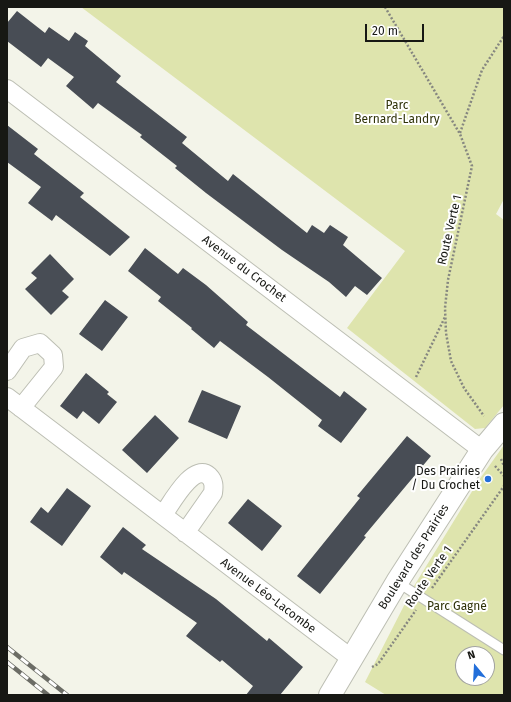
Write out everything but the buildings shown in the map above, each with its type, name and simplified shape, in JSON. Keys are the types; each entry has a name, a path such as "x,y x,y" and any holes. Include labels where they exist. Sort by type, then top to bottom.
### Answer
{"street":[{"name":"Avenue du Crochet","path":"7,88 408,394 492,438"},
{"name":"Avenue Léo-Lacombe","path":"7,371 23,348 40,343 53,355 54,367 14,402 359,664"},
{"name":"Boulevard des Prairies","path":"330,695 359,664 397,582 492,438"},
{"path":"163,515 191,476 200,472 205,473 212,479 214,486 213,493 185,532"}],"lane":[{"path":"397,582 504,650"}],"path":[{"name":"Route Verte 1","path":"385,7 460,134 472,166 448,280 446,315 451,361 464,388 488,423 492,438 504,466"},
{"path":"460,134 482,70 504,36"},
{"path":"408,394 446,315"},
{"name":"Route Verte 1","path":"359,664 378,664 504,486"}],"green space":[{"name":"Parc Bernard-Landry","path":"81,7 504,7 504,199 496,214 504,220 504,405 485,428 475,429 347,328 405,251"},
{"name":"Parc Gagné","path":"504,445 504,695 386,695 365,682 414,586 479,480"}],"railway":[{"path":"7,647 67,695"},
{"path":"7,662 48,695"}],"place":[{"name":"Des Prairies / Du Crochet","path":"488,479"}]}
